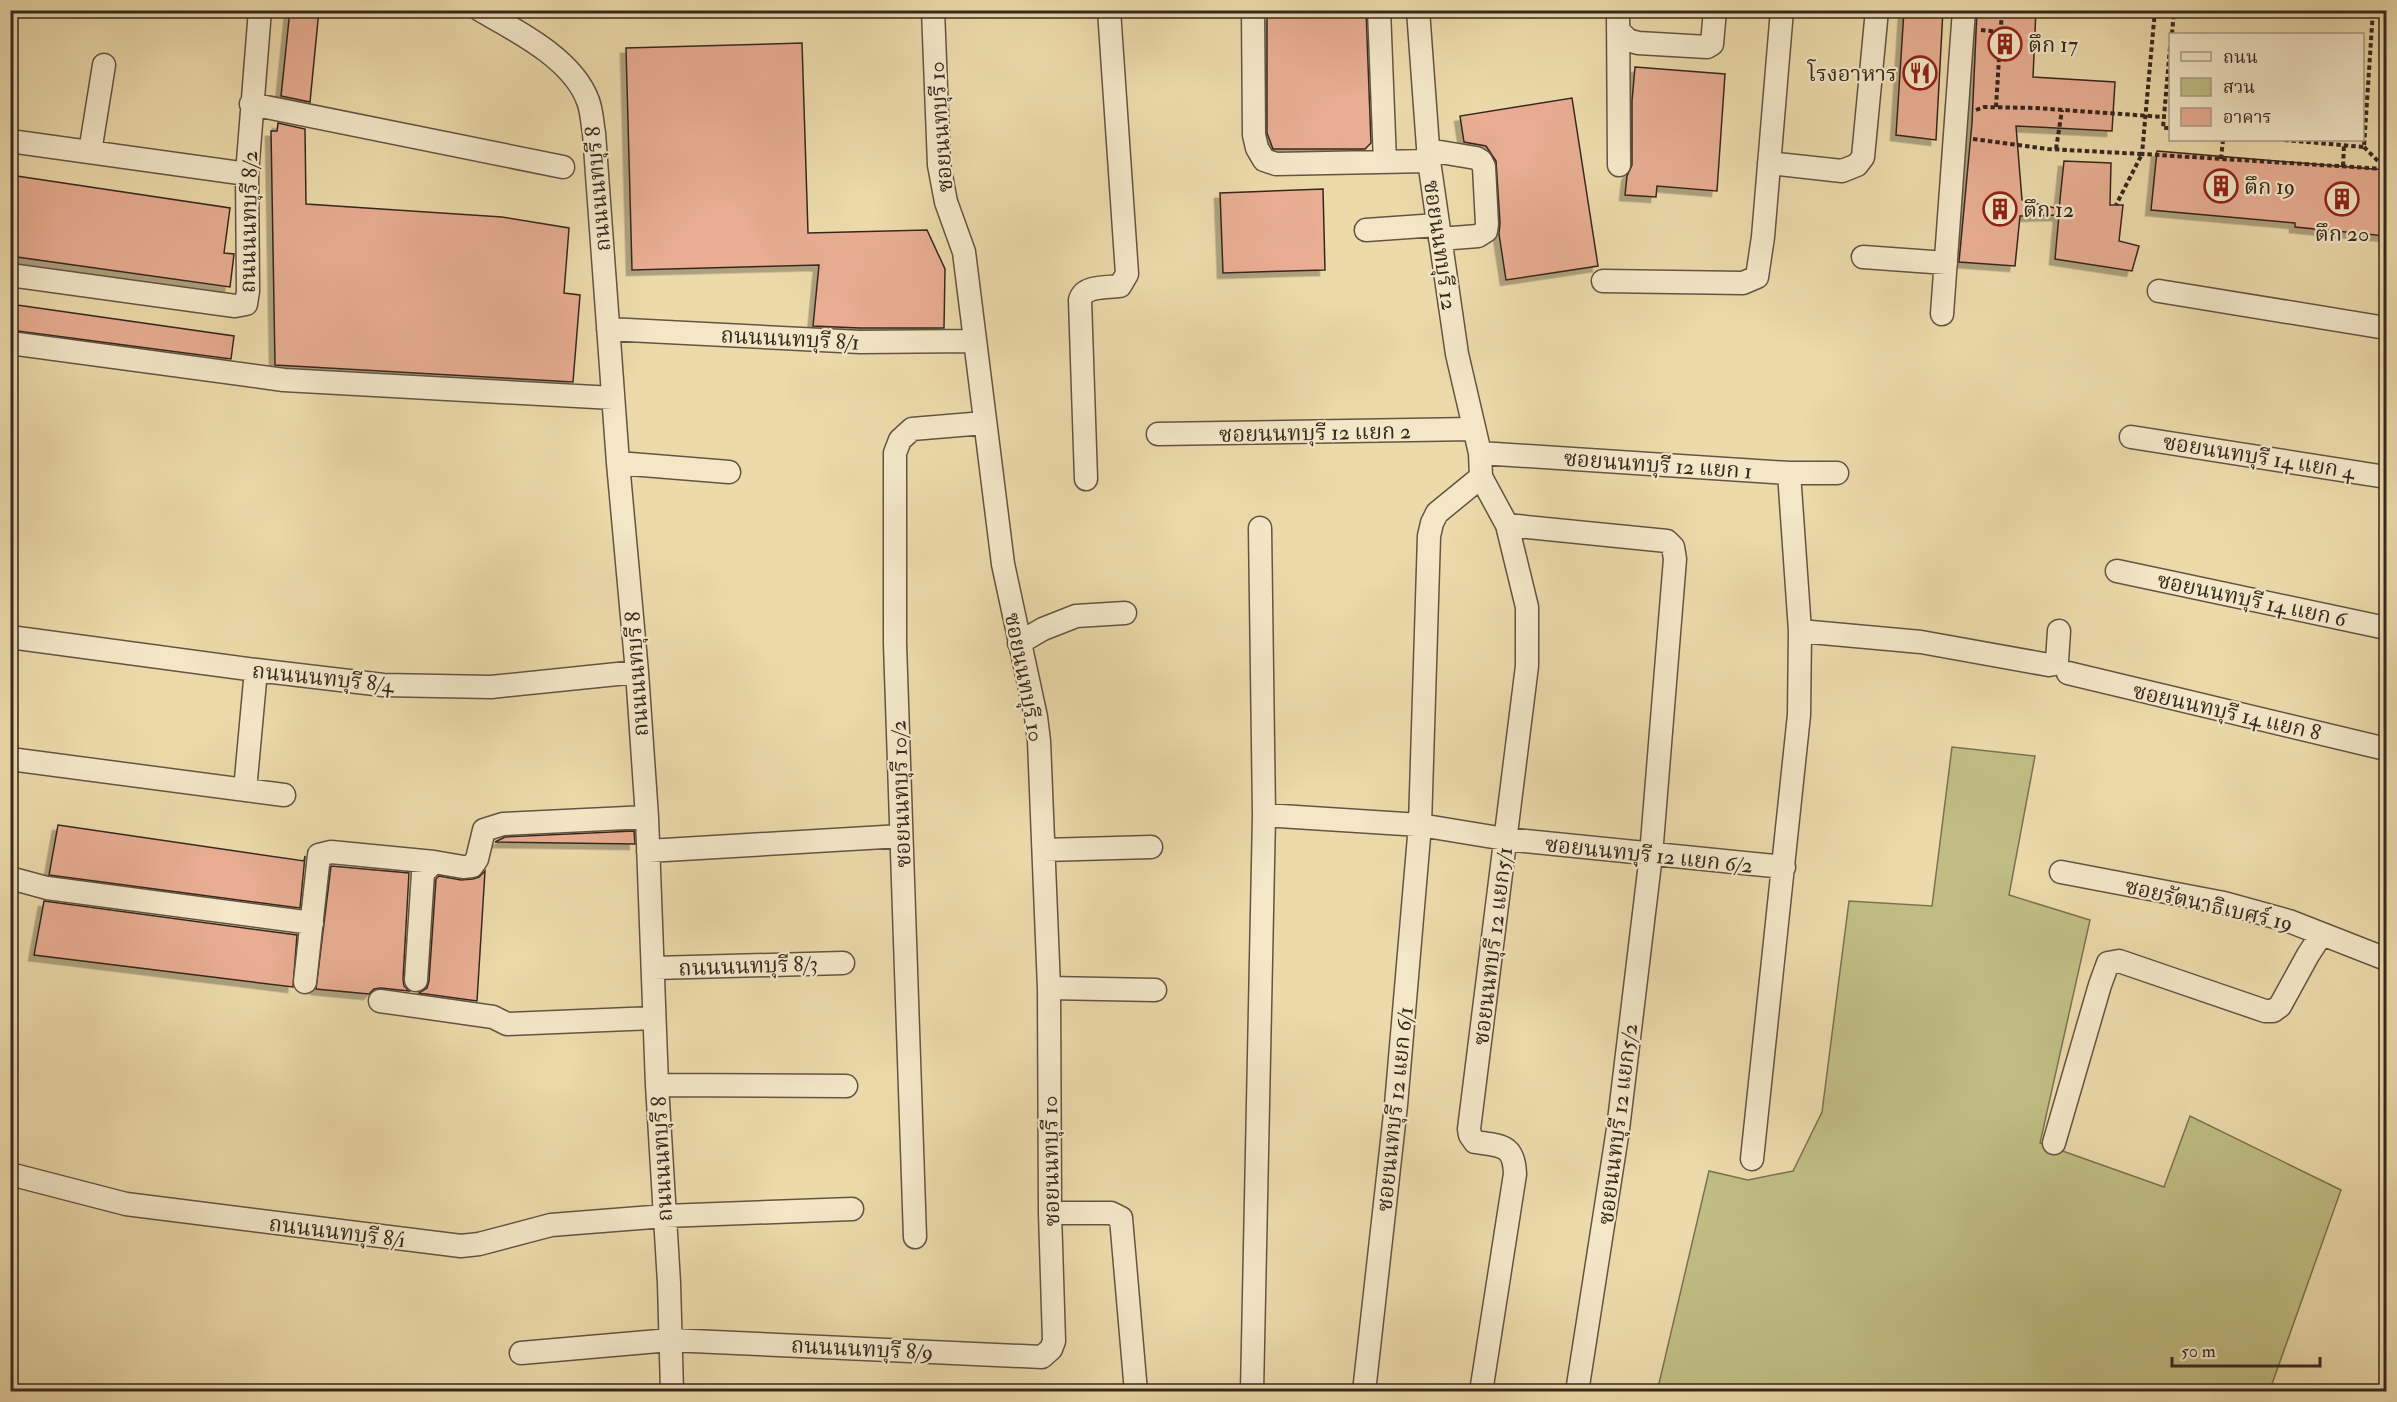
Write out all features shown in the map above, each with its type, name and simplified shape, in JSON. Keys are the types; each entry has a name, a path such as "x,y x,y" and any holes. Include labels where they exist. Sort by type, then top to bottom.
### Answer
{"street":[{"name":"ถนนนนทบุรี 8/2","path":"10,275 235,306 246,304 247,174 251,105 261,10"},
{"name":"ถนนนนทบุรี 8","path":"480,10 556,58 579,84 588,101 594,133 647,817 672,1392"},
{"name":"ซอยนนทบุรี 10","path":"933,10 939,165 946,202 964,252 973,341 1003,564 1036,717 1049,988 1050,1213 1054,1341 1051,1350"},
{"path":"1086,479 1081,294 1087,290 1120,286 1127,274 1109,10"},
{"path":"1253,10 1254,135 1257,148 1264,160 1276,164 1385,162 1428,156 1476,158 1481,161 1484,167 1487,224 1486,231 1478,236 1438,232 1366,230"},
{"path":"1379,10 1385,162"},
{"name":"ซอยนนทบุรี 12","path":"1418,10 1428,156 1438,232 1457,354 1480,453 1481,477"},
{"path":"1618,20 1628,40 1638,43 1707,46 1712,44 1715,10"},
{"path":"1603,281 1743,283 1757,277 1762,247 1782,10"},
{"path":"1769,163 1842,171 1857,165 1863,157 1877,10"},
{"path":"1942,314 1964,10"},
{"path":"1618,20 1619,165"},
{"path":"90,152 104,65"},
{"path":"251,105 563,167"},
{"path":"10,141 247,174"},
{"path":"1863,257 1946,263"},
{"path":"2159,291 2386,328"},
{"name":"ถนนนนทบุรี 8/1","path":"608,329 860,342 973,341"},
{"path":"10,343 284,380 613,398"},
{"name":"ซอยนนทบุรี 10/2","path":"915,1237 895,644 895,449 900,440 912,429 984,423"},
{"name":"ซอยนนทบุรี 12 แยก 2","path":"1158,434 1473,429"},
{"name":"ซอยนนทบุรี 14 แยก 4","path":"2131,437 2386,477"},
{"name":"ซอยนนทบุรี 12 แยก 1","path":"1480,453 1789,473 1837,473"},
{"path":"618,463 729,472"},
{"path":"1752,1158 1799,715 1800,631 1789,473"},
{"name":"ซอยนนทบุรี 12 แยก5/1","path":"1481,477 1507,525 1527,607 1527,666 1469,1129 1475,1142 1503,1146 1510,1151 1515,1161 1515,1174 1481,1392"},
{"name":"ซอยนนทบุรี 12 แยก 6/1","path":"1364,1392 1396,1105 1420,825 1432,523 1437,513 1481,477"},
{"name":"ซอยนนทบุรี 12 แยก5/2","path":"1507,525 1667,540 1673,547 1675,559 1651,855 1616,1141 1577,1392"},
{"path":"1252,1392 1264,816 1260,528"},
{"name":"ซอยนนทบุรี 14 แยก 6","path":"2117,571 2386,628"},
{"path":"1019,643 1043,629 1076,616 1125,614"},
{"path":"1800,631 1921,642 2049,665 2057,661 2060,631"},
{"name":"ถนนนนทบุรี 8/4","path":"10,637 383,685 491,687 637,672"},
{"path":"245,790 256,670"},
{"name":"ซอยนนทบุรี 14 แยก 8","path":"2068,673 2386,749"},
{"path":"10,759 284,795"},
{"name":"ซอยนนทบุรี 12 แยก 6/2","path":"1264,816 1420,825 1505,839 1784,867"},
{"path":"305,982 319,855 331,852 463,867 471,866 477,860 484,830 503,824 647,817"},
{"path":"648,851 901,836"},
{"path":"1044,850 1151,847"},
{"path":"416,980 423,873 434,862"},
{"name":"ซอยรัตนาธิเบศร์ 19","path":"2061,872 2224,903 2289,921 2386,959"},
{"path":"10,878 47,888 312,923"},
{"path":"2054,1143 2100,985 2109,963 2119,961 2265,1011 2273,1011 2280,1006 2308,955 2322,935"},
{"name":"ถนนนนทบุรี 8/3","path":"654,968 843,963"},
{"path":"1049,988 1155,990"},
{"path":"380,1001 493,1017 507,1024 654,1018"},
{"path":"657,1085 846,1086"},
{"name":"ถนนนนทบุรี 8/i","path":"10,1174 126,1204 461,1246 479,1244 551,1225 665,1216 852,1209"},
{"path":"1050,1213 1111,1213 1121,1218 1136,1392"},
{"name":"ถนนนนทบุรี 8/9","path":"521,1353 670,1340 1042,1357 1051,1350"}],"path":[{"path":"1996,107 2002,10"},
{"path":"2116,205 2142,154 2156,10"},
{"path":"2172,33 2174,10"},
{"path":"2364,147 2373,10"},
{"path":"2169,59 2163,128 2169,128"},
{"path":"1975,111 1984,107 1996,107 2164,117"},
{"path":"2056,149 2062,110"},
{"path":"1955,137 2056,149 2386,169"},
{"path":"2220,159 2223,141"},
{"path":"2296,141 2364,147 2386,169"},
{"path":"2343,166 2344,145"}],"green space":[{"path":"1952,747 2035,756 2009,895 2090,920 2040,1143 2164,1187 2190,1116 2341,1190 2272,1384 2286,1391 1657,1392 1709,1171 1748,1180 1793,1171 1822,1112 1849,901 1932,906"}],"building":[{"path":"290,10 319,10 310,102 281,96"},
{"path":"1280,10 1366,10 1371,143 1365,149 1273,149 1267,133 1267,16 1280,15"},
{"name":"โรงอาหาร","path":"1904,10 1943,10 1936,140 1896,135"},
{"path":"1977,10 2036,10 2033,77 2115,82 2112,131 2016,126 2022,200 2059,209 2064,161 2111,163 2110,205 2123,205 2119,241 2139,246 2132,271 2055,259 2059,215 2020,216 2015,266 1959,262 1972,123"},
{"path":"802,43 808,233 927,230 945,269 944,328 813,326 819,265 632,270 626,48"},
{"path":"1635,67 1725,74 1717,191 1657,186 1656,197 1625,195 1627,176 1632,165 1632,101"},
{"path":"1572,98 1598,266 1506,280 1499,234 1496,161 1486,146 1464,142 1460,116"},
{"path":"278,123 305,129 306,204 502,217 569,228 564,293 580,295 573,382 275,365 271,131 277,131"},
{"path":"2157,151 2386,170 2386,236 2295,227 2295,223 2151,210"},
{"path":"10,175 230,208 224,253 234,254 230,287 10,256"},
{"path":"1323,189 1325,270 1223,273 1220,193"},
{"path":"10,304 234,336 231,359 10,330"},
{"path":"58,825 304,861 305,856 300,908 49,875"},
{"path":"634,831 635,844 495,842 505,837"},
{"path":"331,866 409,873 403,979 404,986 409,991 381,988 374,989 369,994 316,989"},
{"path":"485,871 477,1001 419,993 427,988 429,981 436,879 439,876 461,880 473,879"},
{"path":"44,901 297,935 293,987 34,955"}],"place":[{"name":"ตึก 17","path":"2005,44"},
{"name":"โรงอาหาร","path":"1920,73"},
{"name":"ตึก 19","path":"2221,186"},
{"name":"ตึก 20","path":"2342,199"},
{"name":"ตึก 12","path":"2000,209"}]}
